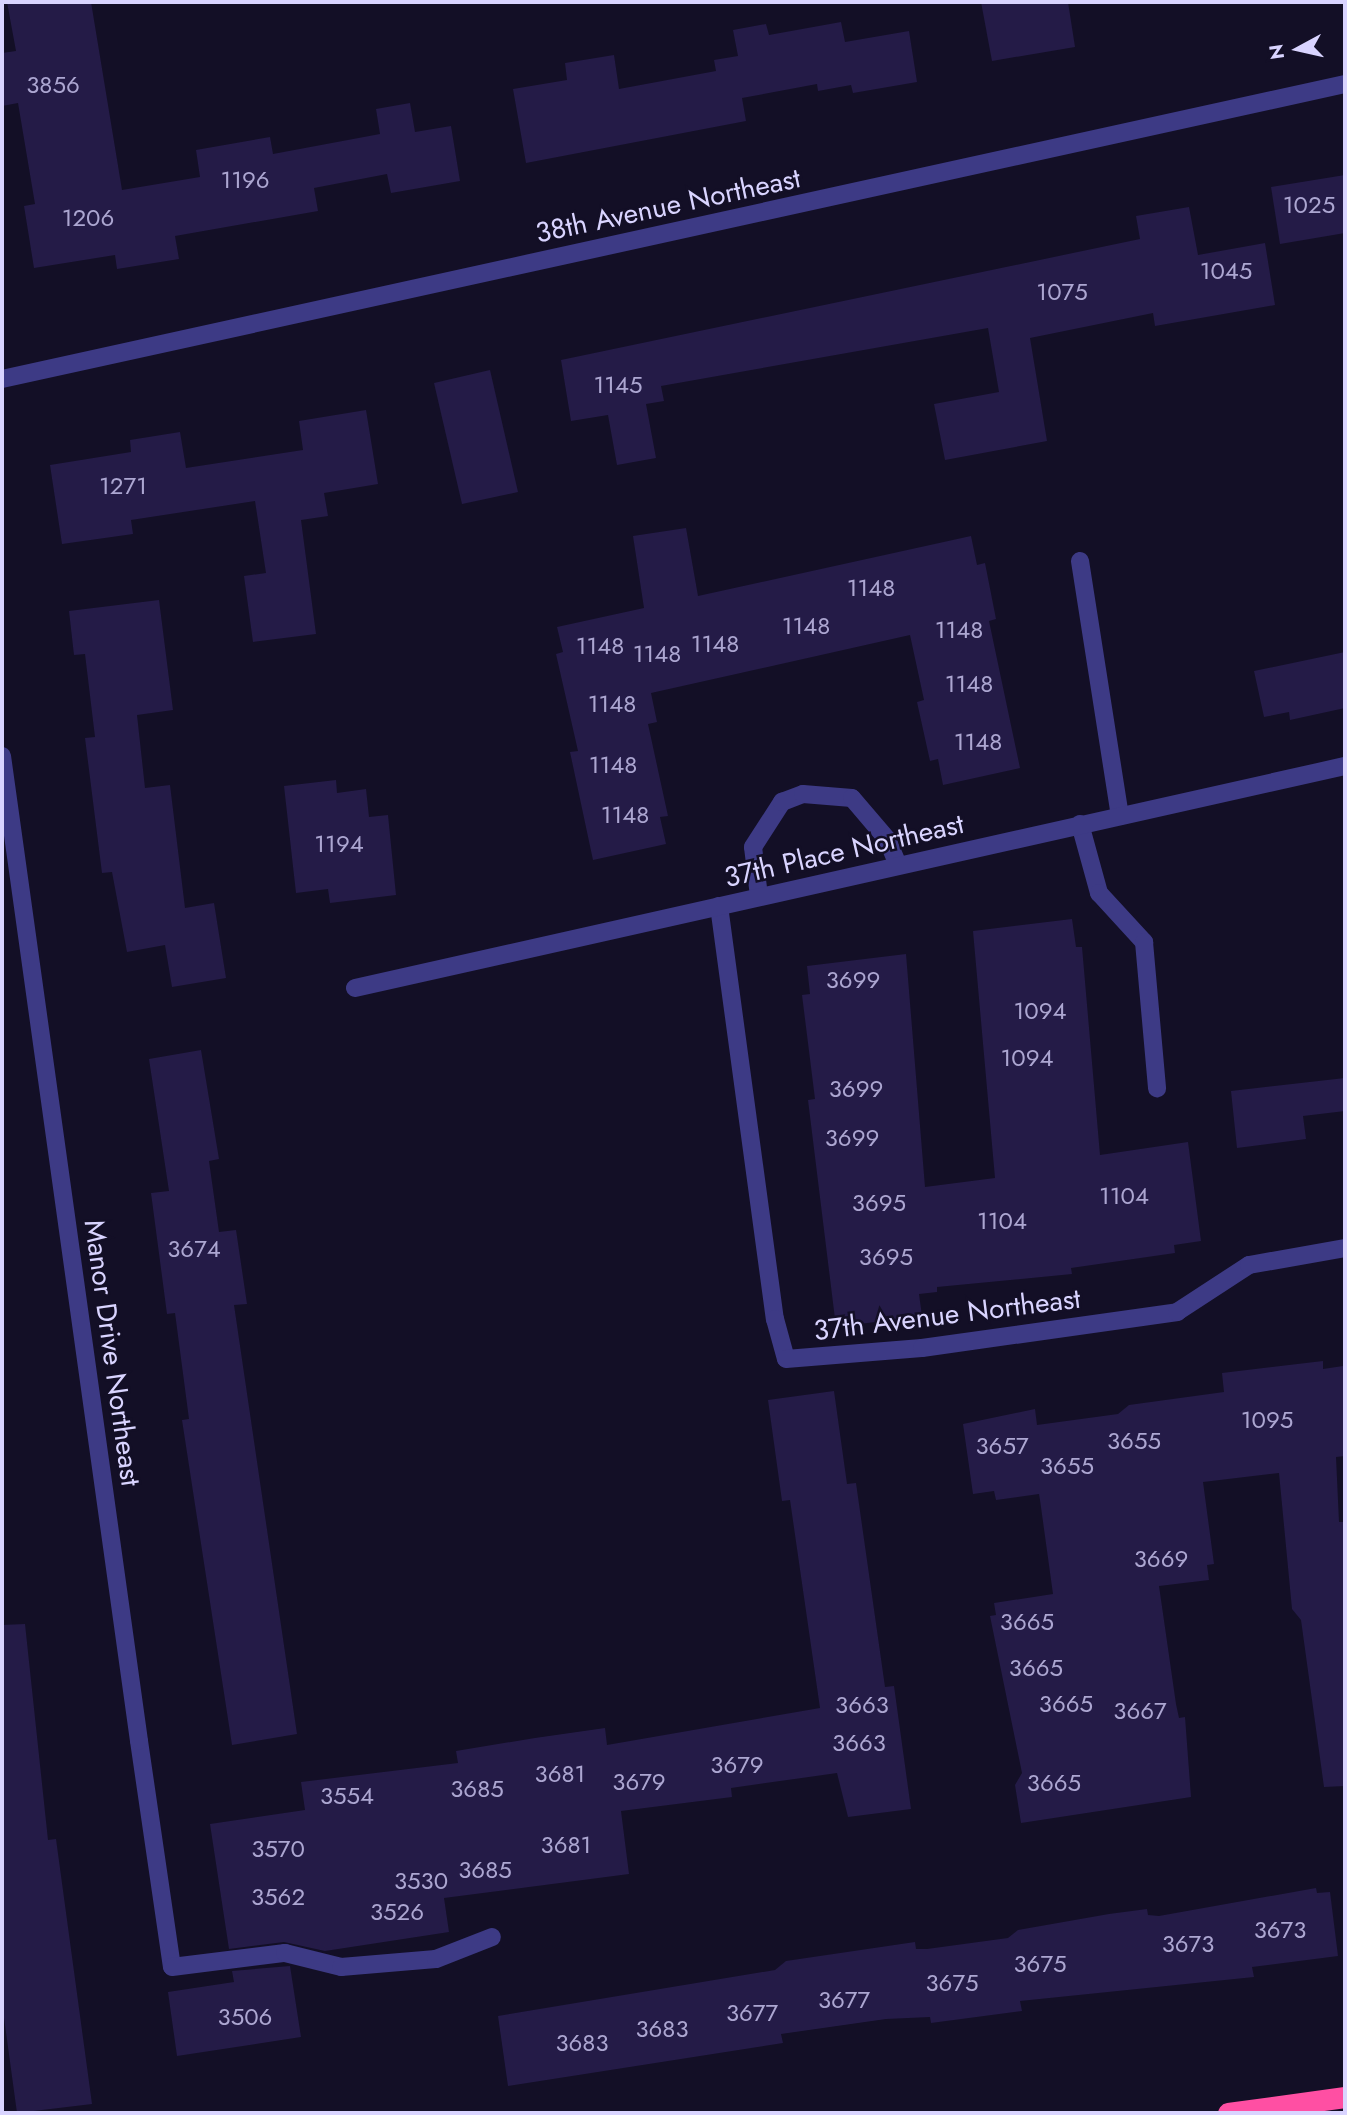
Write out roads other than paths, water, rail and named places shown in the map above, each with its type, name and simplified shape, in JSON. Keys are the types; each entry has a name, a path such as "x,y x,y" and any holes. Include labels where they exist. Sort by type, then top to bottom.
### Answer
{"highway":[{"path":"1228,2113 1345,2097"}],"street":[{"name":"38th Avenue Northeast","path":"2,379 1345,84"},
{"path":"1080,561 1120,816"},
{"name":"Manor Drive Northeast","path":"2,756 139,1741 166,1958 172,1967 285,1953 341,1967 436,1959 492,1937"},
{"name":"37th Place Northeast","path":"355,988 1345,766"},
{"path":"758,896 753,847 775,809 803,794 852,798 887,839 898,865"},
{"path":"1080,824 1099,894 1143,942 1157,1088"},
{"name":"37th Avenue Northeast","path":"719,906 775,1319 786,1359 922,1348 1177,1312 1249,1265 1345,1248"}]}
